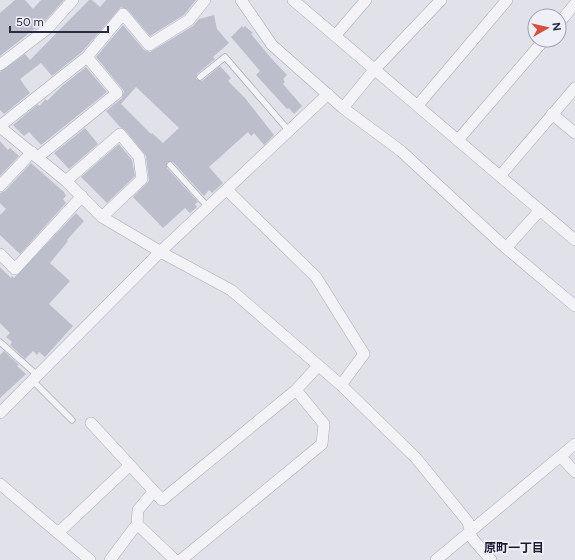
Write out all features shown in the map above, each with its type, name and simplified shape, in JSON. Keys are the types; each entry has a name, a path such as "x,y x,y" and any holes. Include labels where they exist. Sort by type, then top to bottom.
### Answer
{"street":[{"path":"0,65 47,29 73,0"},
{"path":"205,0 189,20 149,45 123,14 87,57 0,127 82,196 102,217 160,252 231,290 341,385 416,458 468,522 472,538 491,560"},
{"path":"241,0 272,45 343,108 401,151 506,248 575,306"},
{"path":"293,0 575,240"},
{"path":"335,36 366,0"},
{"path":"343,108 374,70 441,0"},
{"path":"418,105 507,0"},
{"path":"567,14 575,4"},
{"path":"458,140 537,48"},
{"path":"0,186 35,155 117,92 87,57"},
{"path":"500,176 575,88"},
{"path":"0,413 160,252 328,94"},
{"path":"552,114 575,133"},
{"path":"66,182 120,134 139,157 142,179 102,217"},
{"path":"227,190 316,277 364,354 341,385"},
{"path":"0,254 15,269 82,196"},
{"path":"506,248 540,210"},
{"path":"90,422 162,500 296,390 318,366"},
{"path":"182,560 322,444 324,424 296,390"},
{"path":"436,560 575,444"},
{"path":"561,457 575,472"},
{"path":"58,533 129,466"},
{"path":"0,484 90,560"},
{"path":"110,560 137,524 138,510 153,492"},
{"path":"137,524 175,560"}],"lane":[{"path":"200,77 225,56 289,131"},
{"path":"170,165 208,208"},
{"path":"0,342 35,378 72,420"}],"building":[{"path":"15,0 25,0 33,9 41,0 64,0 46,20 0,56 0,13"},
{"path":"89,0 92,0 100,7 106,0 196,0 184,15 150,36 128,10 121,7 82,52 52,76 41,63 20,79 30,93 4,114 0,110 0,72 25,54 30,60"},
{"path":"214,15 217,29 229,43 213,57 215,59 197,74 196,79 202,81 220,66 231,78 228,81 245,98 274,135 264,145 254,133 251,136 248,132 209,167 223,183 212,193 209,190 204,196 173,162 167,162 167,168 198,202 195,204 197,207 190,213 185,208 163,228 133,197 149,181 146,156 125,130 120,127 106,111 122,98 124,91 96,57 123,25 144,50 150,52 193,26 199,19","holes":["136,87 179,128 163,143 152,133 151,134 121,104"]},
{"path":"242,26 243,28 245,26 253,33 251,34 287,75 283,79 285,82 283,84 302,106 294,114 289,108 287,109 256,75 260,71 231,37"},
{"path":"86,67 107,92 41,145 29,132 24,136 13,125 38,104 39,106 46,99 47,101 62,86"},
{"path":"85,128 98,144 69,169 54,153"},
{"path":"0,141 8,150 10,148 19,156 0,176"},
{"path":"119,144 132,160 135,176 107,203 81,177"},
{"path":"31,163 64,192 66,196 63,199 66,203 20,254 0,235 0,215 6,209 0,203 0,193 5,191"},
{"path":"76,213 84,221 67,240 68,241 50,263 70,281 49,304 73,326 45,357 39,352 37,355 33,351 25,359 10,345 12,342 6,337 10,333 0,323 0,267 11,278 12,276 14,278"},
{"path":"4,351 26,374 0,398 0,355"}],"district":[{"name":"原町一丁目","path":"514,548"}]}
